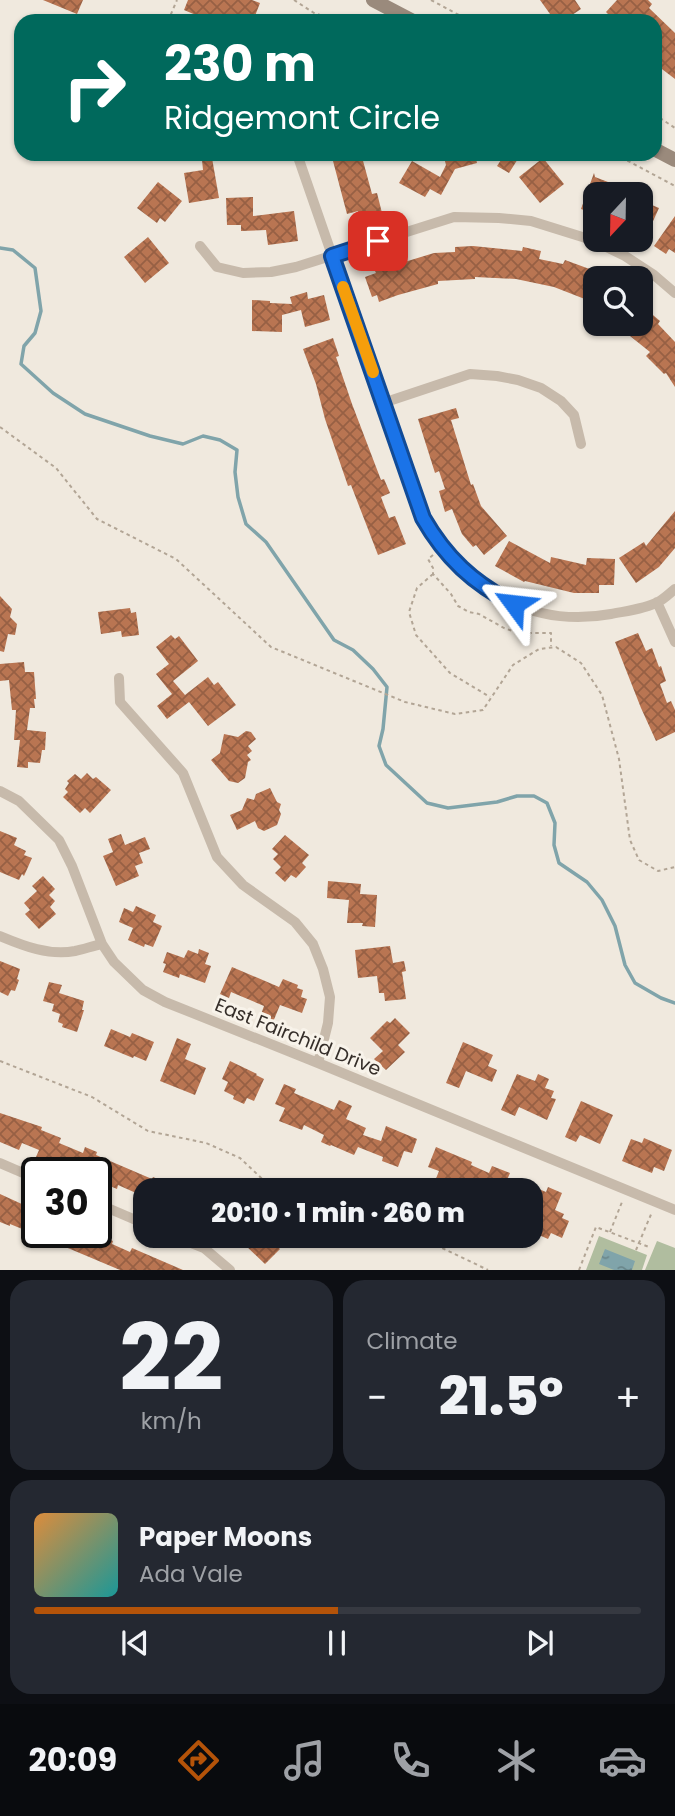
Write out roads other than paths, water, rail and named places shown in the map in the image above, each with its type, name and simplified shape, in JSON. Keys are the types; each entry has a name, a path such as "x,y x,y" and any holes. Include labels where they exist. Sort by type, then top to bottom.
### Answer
{"main road":[{"path":"373,0 400,14"}],"street":[{"path":"299,161 423,518 435,539 470,577 514,604 541,613 566,618 595,617 657,602 675,589"},
{"path":"200,246 217,267 243,273 271,272 332,256 454,217 531,221 592,240 625,256 675,293"},
{"path":"383,403 470,374 517,380 541,388 561,401 574,415 581,444"},
{"path":"657,602 675,642"},
{"path":"119,678 120,702 183,773 217,857 243,885 295,922 313,944 330,997 328,1023 318,1063"},
{"name":"East Fairchild Drive","path":"0,791 19,801 59,840 102,944 114,962 143,990 165,1002 675,1210"},
{"path":"0,936 46,952 77,951 102,944"},
{"path":"0,1163 21,1172"},
{"path":"112,1210 133,1219"},
{"path":"204,1248 230,1270"}],"water":[{"path":"605,1249 635,1261 632,1270 614,1270 599,1264"}],"waterway":[{"path":"0,248 13,250 35,268 41,311 35,333 24,346 21,364 53,393 85,414 183,444 203,436 220,440 237,450 235,472 238,497 246,524 266,542 334,640 353,650 387,687 379,746 386,765 427,803 448,808 497,802 517,796 534,796 547,803 555,823 554,845 559,863 587,882 602,900 615,926 625,965 635,983 675,1003"}]}
